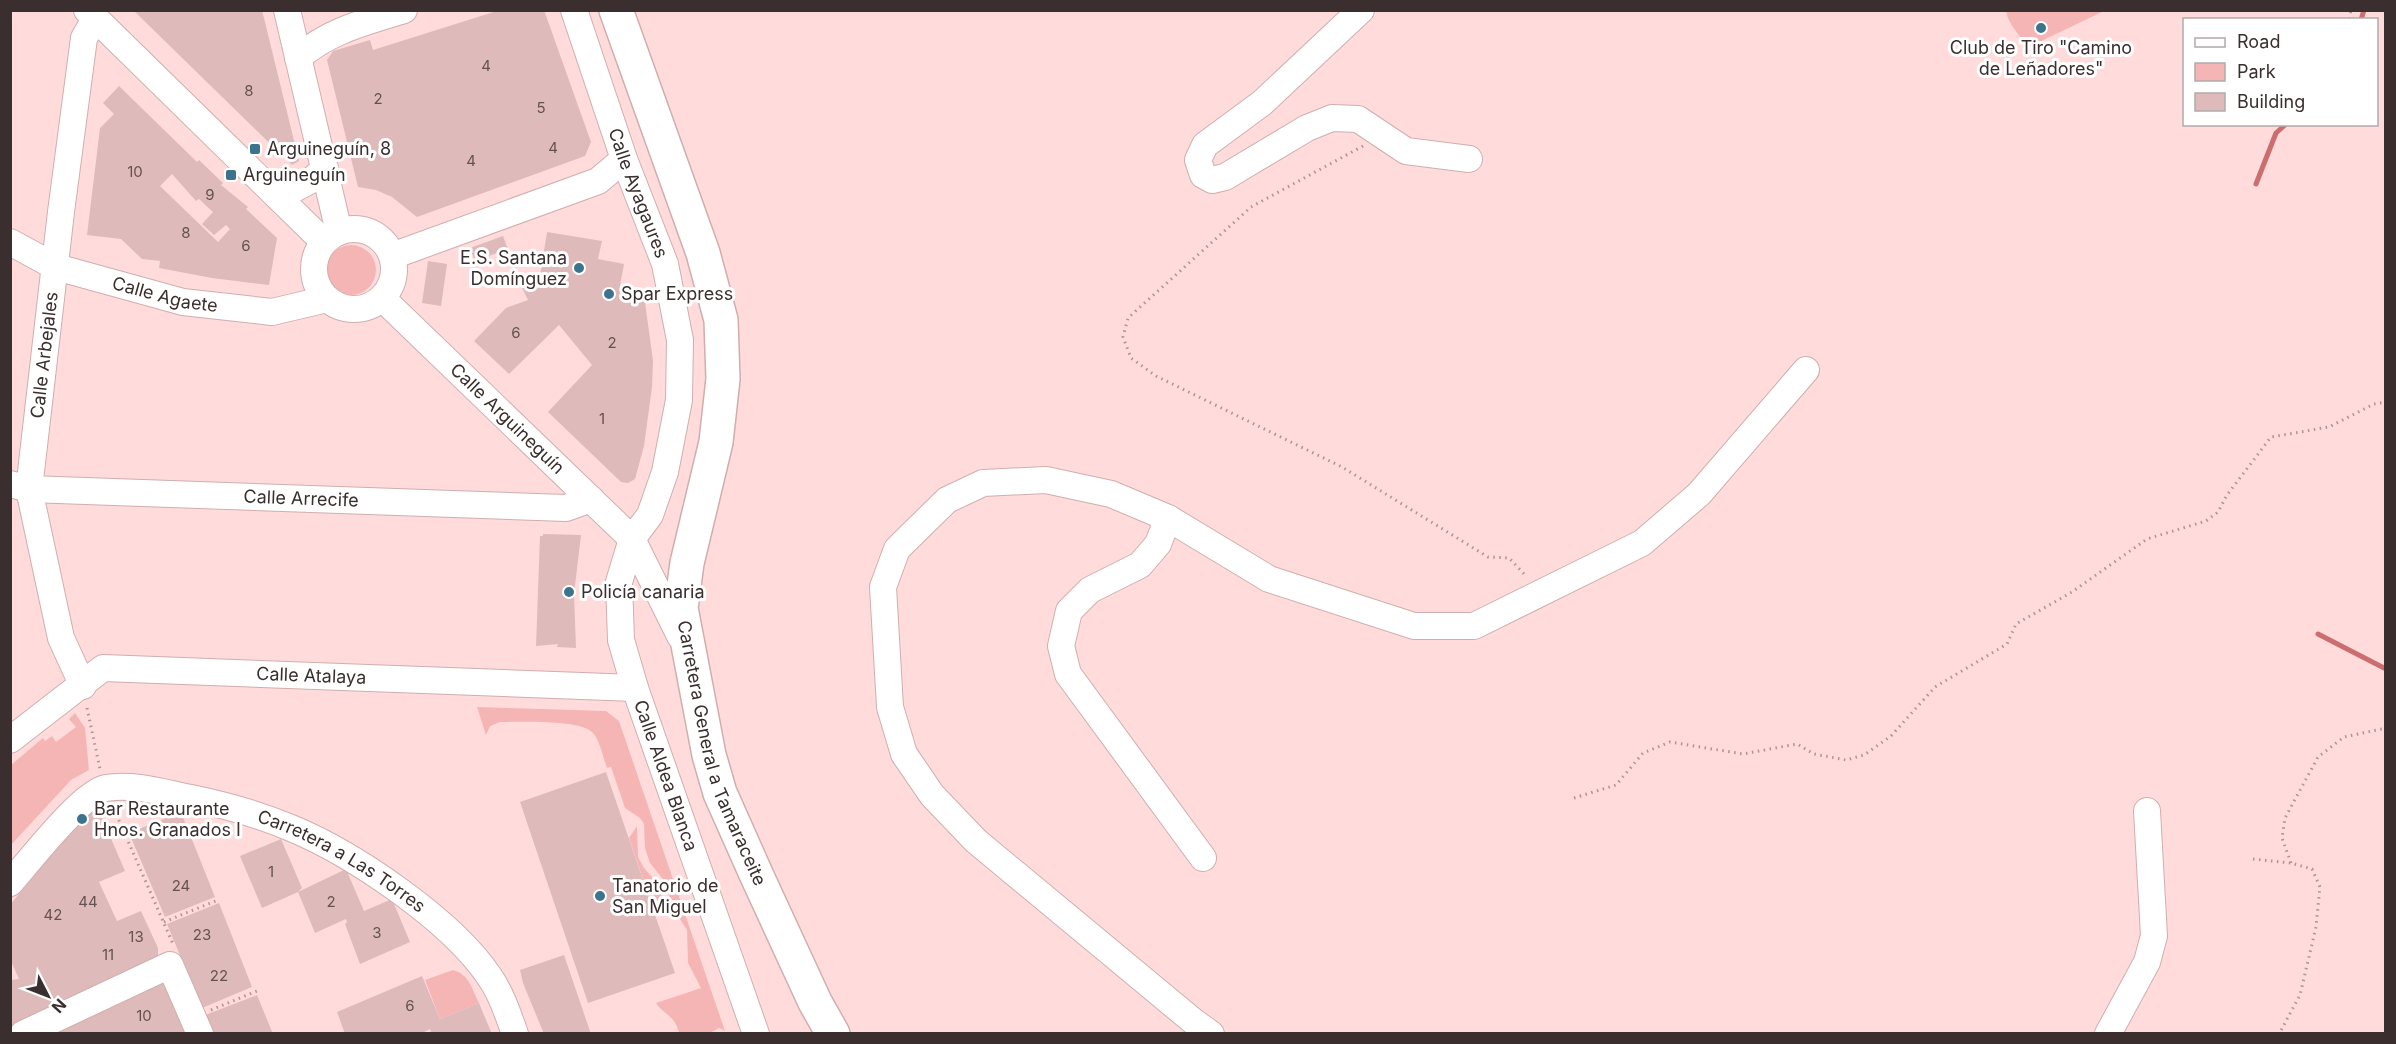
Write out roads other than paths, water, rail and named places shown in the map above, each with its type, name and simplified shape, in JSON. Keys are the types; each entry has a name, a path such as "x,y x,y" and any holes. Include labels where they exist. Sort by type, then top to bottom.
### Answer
{"main road":[{"name":"Carretera General a Tamaraceite","path":"616,10 703,253 721,320 723,379 716,442 682,588 681,608 709,755 720,793 816,1002 833,1034"}],"street":[{"path":"287,10 325,168 332,237"},
{"path":"298,58 313,44 337,31 404,10"},
{"name":"Calle Ayagaures","path":"574,10 624,159 665,264 680,339 679,400 665,472 650,515 632,538 620,582 621,640 635,688"},
{"path":"1361,10 1262,103 1205,145 1198,160 1203,175 1212,180 1225,177 1307,128 1332,118 1358,119 1406,151 1469,159"},
{"path":"91,15 279,197 332,237"},
{"name":"Calle Arbejales","path":"83,686 61,638 20,487 56,267 84,38 91,15"},
{"path":"392,256 598,182 624,159"},
{"path":"279,197 313,179 325,168"},
{"path":"352,229 365,230 386,244 392,256 393,278 382,298 361,309 337,306 319,289 315,271 318,253 332,237 352,229"},
{"name":"Calle Agaete","path":"10,242 56,267 183,302 272,312 327,299"},
{"name":"Calle Arguineguín","path":"382,298 632,538"},
{"path":"1212,1034 1193,1021 976,841 932,795 904,754 890,707 883,587 897,549 947,500 983,483 1046,480 1111,494 1168,518 1269,579 1414,626 1474,626 1642,543 1699,494 1806,370"},
{"name":"Calle Arrecife","path":"20,487 566,508 591,499"},
{"path":"1168,518 1158,544 1140,565 1090,590 1069,611 1061,646 1068,674 1203,858"},
{"path":"632,538 671,620 689,651"},
{"name":"Calle Atalaya","path":"10,740 83,686 103,668 517,676 635,688"},
{"name":"Calle Aldea Blanca","path":"635,688 756,1034"},
{"name":"Carretera a Las Torres","path":"10,883 75,808 105,788 130,788 167,793 243,811 292,828 363,866 412,901 463,944 490,976 515,1034"},
{"path":"2108,1034 2147,962 2154,936 2147,811"},
{"path":"23,1034 173,959 201,1024"}],"waterway":[{"path":"2362,18 2364,10"},
{"path":"2256,184 2276,133 2284,126"},
{"path":"2318,634 2386,669"}],"place":[{"name":"Club de Tiro \"Camino de Leñadores\"","path":"2041,28"},
{"name":"Arguineguín, 8","path":"255,149"},
{"name":"Arguineguín","path":"231,175"},
{"name":"E.S. Santana Domínguez","path":"579,268"},
{"name":"Spar Express","path":"609,294"},
{"name":"Policía canaria","path":"569,592"},
{"name":"Bar Restaurante Hnos. Granados I","path":"82,819"},
{"name":"Tanatorio de San Miguel","path":"600,896"}]}
